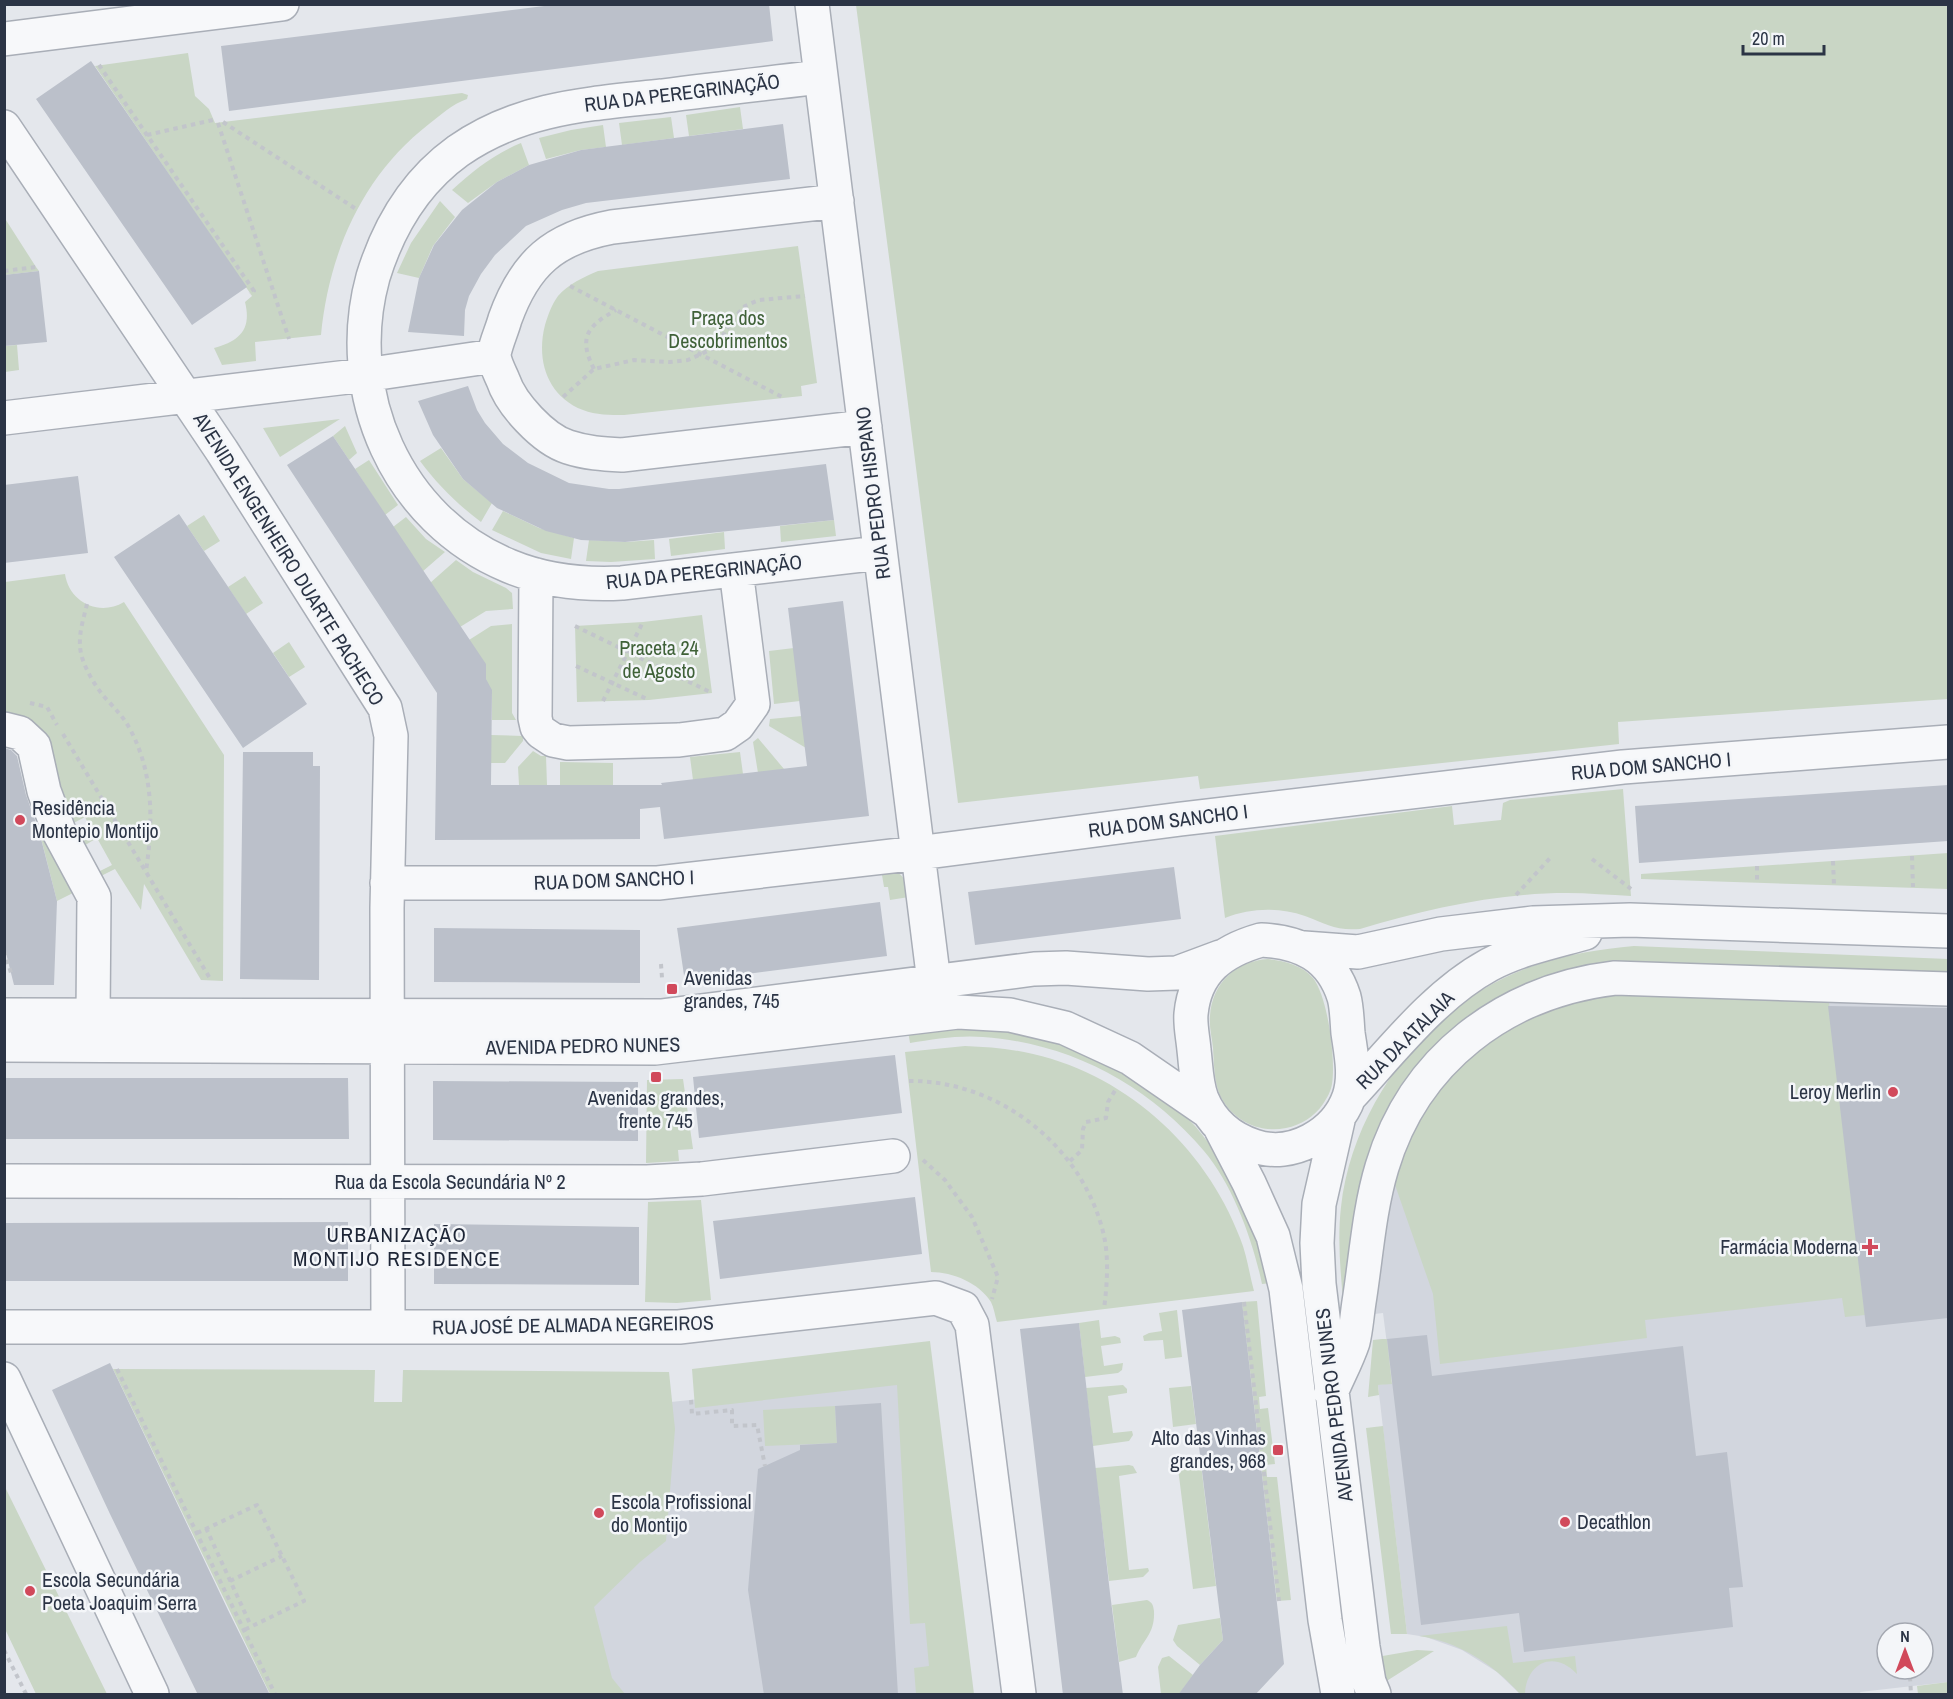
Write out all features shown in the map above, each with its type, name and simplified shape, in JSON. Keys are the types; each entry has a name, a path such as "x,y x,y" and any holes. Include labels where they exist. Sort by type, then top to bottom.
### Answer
{"street":[{"path":"4,39 282,4"},
{"name":"RUA PEDRO HISPANO","path":"812,4 934,982"},
{"name":"RUA DA PEREGRINAÇÃO","path":"821,77 566,106 523,118 493,131 460,150 429,177 404,207 387,236 369,293 364,340 365,375 371,404 384,445 420,500 443,524 472,546 509,566 536,575 575,583 599,584 879,552"},
{"name":"AVENIDA ENGENHEIRO DUARTE PACHECO","path":"4,127 222,451 385,708 391,736 387,883 388,1327"},
{"path":"837,201 612,227 590,231 569,239 549,251 523,278 513,298 494,356 505,388 520,411 541,431 565,447 594,454 622,455 865,427"},
{"path":"4,418 365,375 494,356"},
{"path":"536,575 535,718 537,727 553,740 568,743 620,742 679,740 725,734 738,725 745,716 753,704 735,570"},
{"path":"4,729 20,733 34,746 44,791 60,834 94,897 93,1016"},
{"name":"RUA DOM SANCHO I","path":"387,883 657,883 1612,768 1948,742"},
{"name":"RUA DA ATALAIA","path":"1344,1106 1405,1035 1455,989 1489,965 1630,904"},
{"name":"RUA DA ATALAIA","path":"1304,948 1358,952 1441,934 1533,922 1630,904 1948,931"},
{"path":"1261,940 1283,941 1304,948 1322,961 1336,978 1344,999 1353,1075 1344,1106 1323,1133 1304,1144 1282,1149 1261,1148 1239,1141 1214,1120 1199,1091 1191,1015 1195,993 1204,974 1220,957 1239,946 1261,940"},
{"name":"AVENIDA PEDRO NUNES","path":"4,1045 387,1031 661,1016 1034,969 1066,968 1148,974 1177,973 1220,957"},
{"path":"1331,1393 1353,1342 1374,1200 1389,1148 1408,1105 1451,1053 1475,1032 1505,1013 1540,996 1587,981 1614,978 1948,989"},
{"name":"AVENIDA PEDRO NUNES","path":"4,1015 93,1016 655,1048 958,1012 1010,1015 1065,1028 1130,1058 1214,1120 1249,1183 1273,1236 1286,1289 1325,1620 1338,1695"},
{"name":"AVENIDA PEDRO NUNES","path":"1344,1106 1319,1204 1317,1244 1319,1284 1363,1647 1369,1682 1374,1695"},
{"name":"Rua da Escola Secundária Nº 2","path":"4,1181 680,1180 906,1157"},
{"name":"RUA JOSÉ DE ALMADA NEGREIROS","path":"4,1327 679,1327 936,1298 963,1308 974,1333 1019,1695"},
{"path":"4,1379 152,1695"}],"path":[{"path":"99,65 254,291 250,294"},
{"path":"147,135 218,122 356,209"},
{"path":"218,122 288,339"},
{"path":"4,271 36,267"},
{"path":"570,286 784,398"},
{"path":"563,397 594,369 634,360 670,362 688,360 703,354 719,342 732,320 745,306 759,300 805,296"},
{"path":"594,369 585,347 587,333 597,320 617,310"},
{"path":"87,604 80,647 96,686 121,713 132,732 142,757 149,788 151,841 146,872"},
{"path":"603,701 643,622"},
{"path":"575,626 712,693"},
{"path":"576,666 649,700"},
{"path":"26,702 47,707 211,980"},
{"path":"1516,896 1552,856"},
{"path":"1912,856 1912,887"},
{"path":"1592,859 1630,904"},
{"path":"1833,861 1834,885"},
{"path":"1756,866 1757,883"},
{"path":"4,951 12,976"},
{"path":"661,964 662,978"},
{"path":"909,1082 933,1081 963,1088 1003,1104 1038,1126 1070,1161 1091,1197 1104,1236 1107,1268 1104,1309"},
{"path":"1070,1161 1082,1150 1083,1129 1086,1122 1106,1118 1108,1102 1116,1089"},
{"path":"906,1157 945,1180 972,1217 998,1276 992,1303"},
{"path":"1244,1302 1279,1601"},
{"path":"117,1369 275,1695"},
{"path":"691,1400 692,1414 732,1410 732,1426 757,1425 765,1466"},
{"path":"196,1533 257,1505 304,1601 244,1630"},
{"path":"206,1528 251,1626"},
{"path":"230,1581 282,1556"},
{"path":"5,1651 26,1695"}],"shaded area":[{"path":"1948,978 1948,1682 1860,1692 1861,1694 1520,1694 1497,1672 1462,1650 1426,1637 1407,1634 1378,1385 1392,1383 1383,1313 1348,1317 1419,1068"},
{"name":"Escola Profissional do Montijo","path":"906,1377 943,1694 363,1694 374,1402 671,1402"}],"green space":[{"path":"856,5 1948,5 1948,699 1618,722 1619,744 1200,789 1198,776 958,803"},
{"path":"188,53 195,96 209,109 215,123 462,93 468,95 467,99 447,110 405,145 367,192 341,246 325,305 321,335 255,342 256,361 222,365 214,348 230,342 241,333 247,320 245,302 252,296 95,66"},
{"path":"740,107 743,129 689,136 686,115"},
{"path":"671,117 674,138 622,145 619,123"},
{"path":"603,125 606,147 581,150 546,159 539,138"},
{"path":"521,143 529,165 497,182 468,203 452,190 485,163"},
{"path":"440,201 455,217 433,246 419,278 397,273 411,243"},
{"path":"4,217 36,267 39,271 5,275"},
{"name":"Praça dos Descobrimentos","path":"798,246 817,383 801,386 802,396 608,415 588,412 571,404 561,396 547,375 542,351 545,325 558,296 576,281 598,271"},
{"path":"17,345 19,370 5,372 5,346"},
{"path":"340,419 280,457 263,428"},
{"path":"345,426 357,453 349,460 333,436"},
{"path":"441,448 463,479 492,503 481,522 448,494 420,461"},
{"path":"369,460 398,505 385,515 355,469"},
{"path":"503,511 539,528 574,538 571,559 541,553 492,530"},
{"path":"204,515 220,541 204,551 187,526"},
{"path":"406,517 426,539 445,552 422,572 393,527"},
{"path":"834,520 836,536 781,542 780,526"},
{"path":"724,532 725,549 671,556 669,539"},
{"path":"589,540 626,542 654,540 655,559 586,561"},
{"path":"456,560 512,593 513,609 486,611 460,627 430,583"},
{"path":"65,574 72,592 87,604 105,608 124,602 224,755 223,981 201,980 144,884 141,910 115,869 99,877 96,873 112,865 97,838 82,847 79,843 94,835 85,817 66,827 5,721 5,582"},
{"path":"245,576 263,603 246,614 228,587"},
{"name":"Praceta 24 de Agosto","path":"702,615 712,693 649,700 577,702 575,626 643,622"},
{"path":"512,624 512,713 516,720 492,720 492,694 487,694 486,679 469,640 491,626"},
{"path":"289,642 305,667 289,677 273,653"},
{"path":"794,648 800,701 774,704 769,651"},
{"path":"802,716 806,748 769,726 770,719"},
{"path":"491,735 523,736 523,741 505,763 491,763"},
{"path":"758,738 784,769 758,773 753,742"},
{"path":"16,740 77,891 57,901"},
{"path":"533,751 546,756 547,785 519,785 518,767"},
{"path":"740,752 743,774 693,780 690,757"},
{"path":"560,762 613,763 613,785 560,785"},
{"path":"1623,789 1631,896 1567,893 1488,899 1436,909 1360,929 1338,928 1295,913 1275,910 1245,912 1225,918 1215,836 1452,806 1454,825 1501,820 1503,803 1510,800"},
{"path":"1948,853 1948,889 1641,879 1641,874"},
{"path":"881,869 899,873 902,876 909,897 890,900 888,887 884,887"},
{"path":"1634,946 1948,959 1948,978 1619,965 1439,1046 1344,1311 1339,1233 1341,1207 1349,1167 1362,1129 1381,1092 1405,1058 1433,1028 1464,1002 1499,980 1560,958 1597,950"},
{"path":"1268,959 1298,967 1313,978 1327,1014 1333,1060 1331,1087 1319,1109 1302,1123 1276,1129 1265,1129 1246,1122 1230,1110 1224,1102 1219,1093 1214,1071 1210,1024 1215,993 1228,976 1246,964"},
{"path":"1625,989 1828,994 1865,1315 1845,1317 1842,1298 1645,1320 1647,1338 1440,1364 1433,1294 1394,1182 1402,1144 1441,1081 1528,1011"},
{"path":"961,1026 995,1027 1088,1051 1173,1103 1219,1156 1238,1185 1272,1283 1262,1284 1241,1214 1224,1180 1204,1151 1158,1106 1105,1072 1076,1058 1046,1048 983,1037 947,1038 910,1043 908,1031"},
{"path":"965,1046 1024,1052 1060,1062 1094,1076 1126,1095 1156,1117 1182,1143 1205,1172 1225,1204 1242,1244 1254,1291 997,1322 991,1302 980,1289 956,1276 931,1272 905,1052"},
{"path":"683,1079 693,1149 678,1150 679,1161 646,1163 647,1080"},
{"path":"701,1200 711,1300 677,1303 645,1302 648,1202"},
{"path":"1257,1301 1266,1396 1259,1397 1260,1409 1268,1408 1275,1464 1266,1465 1267,1477 1277,1477 1291,1600 1277,1601 1242,1302"},
{"path":"1177,1310 1182,1357 1165,1359 1163,1340 1144,1341 1143,1336 1162,1331 1159,1313"},
{"path":"1099,1320 1101,1338 1115,1336 1120,1338 1121,1343 1101,1346 1104,1366 1123,1363 1122,1370 1118,1373 1085,1377 1079,1323"},
{"path":"1387,1339 1392,1384 1378,1385 1379,1395 1368,1397 1373,1340"},
{"path":"930,1341 974,1694 916,1694 914,1668 929,1666 925,1623 910,1624 897,1385 695,1408 692,1369"},
{"path":"113,1369 375,1370 374,1402 402,1402 403,1370 669,1372 675,1429 666,1541 640,1562 594,1607 612,1678 625,1694 270,1694"},
{"path":"1123,1385 1127,1393 1108,1396 1113,1433 1132,1431 1133,1435 1129,1441 1093,1446 1086,1388"},
{"path":"1191,1386 1196,1424 1173,1427 1169,1388"},
{"path":"835,1406 837,1443 765,1446 763,1410"},
{"path":"1383,1426 1407,1634 1391,1634 1366,1428"},
{"path":"1201,1465 1216,1586 1193,1589 1178,1468"},
{"path":"1133,1466 1137,1473 1119,1476 1129,1570 1148,1568 1149,1571 1143,1577 1109,1581 1095,1468"},
{"name":"Escola Secundária Poeta Joaquim Serra","path":"5,1487 107,1694 36,1694 5,1629"},
{"path":"1147,1600 1152,1604 1154,1611 1151,1631 1136,1657 1119,1662 1112,1605"},
{"path":"1220,1618 1223,1640 1200,1665 1173,1640 1178,1625"},
{"path":"1507,1626 1513,1663 1575,1656 1577,1674 1559,1662 1543,1663 1530,1674 1525,1694 1520,1694 1499,1673 1474,1656 1447,1643 1419,1636"},
{"path":"1417,1650 1434,1651 1385,1682 1377,1657"},
{"path":"1169,1656 1193,1675 1180,1693 1161,1694 1158,1667 1162,1658"},
{"path":"1948,1682 1948,1694 1918,1694 1917,1686"}],"building":[{"path":"560,4 769,4 773,41 229,111 221,46"},
{"path":"91,61 247,287 192,325 36,99"},
{"path":"783,124 790,179 586,203 562,210 526,226 495,255 469,296 465,310 464,336 408,332 419,278 434,245 462,210 497,182 529,165 581,150"},
{"path":"39,271 47,342 4,346 4,275"},
{"path":"468,386 477,410 503,444 528,463 569,483 619,489 826,464 834,520 625,542 581,540 546,531 497,508 463,479 433,435 418,401"},
{"path":"333,436 486,664 486,679 492,690 491,785 662,785 661,783 807,766 788,608 843,601 869,816 664,839 660,807 640,809 640,839 435,840 437,693 287,465"},
{"path":"78,476 88,553 4,563 4,485"},
{"path":"179,514 307,704 243,748 114,557"},
{"name":"Residência Montepio Montijo","path":"4,748 11,750 17,756 57,901 54,985 14,985 4,945"},
{"path":"243,752 313,752 313,766 320,766 319,980 240,979"},
{"path":"1948,785 1948,841 1639,863 1635,806"},
{"path":"1174,867 1181,919 975,945 968,892"},
{"path":"880,902 887,956 685,982 677,928"},
{"path":"434,928 640,930 640,983 434,982"},
{"name":"Leroy Merlin","path":"1828,1006 1948,1008 1948,1318 1866,1327"},
{"path":"895,1055 902,1113 699,1138 693,1077"},
{"path":"4,1078 348,1078 349,1139 4,1139"},
{"path":"433,1081 638,1082 638,1141 433,1140"},
{"path":"915,1197 922,1254 720,1279 713,1221"},
{"path":"348,1222 348,1281 4,1281 4,1223"},
{"path":"434,1224 639,1227 639,1285 434,1284"},
{"path":"1242,1302 1284,1664 1255,1695 1178,1695 1200,1665 1223,1640 1182,1310"},
{"path":"1079,1323 1123,1695 1063,1695 1020,1329"},
{"name":"Decathlon","path":"1427,1335 1432,1376 1683,1346 1696,1456 1727,1452 1743,1587 1729,1588 1733,1627 1524,1652 1519,1613 1421,1625 1387,1339"},
{"path":"110,1363 270,1695 198,1695 110,1514 52,1390"},
{"path":"881,1403 898,1695 764,1695 748,1590 758,1469 800,1450 800,1445 837,1443 835,1406"}],"place":[{"name":"Residência Montepio Montijo","path":"20,820"},
{"name":"Avenidas grandes, 745","path":"672,989"},
{"name":"Avenidas grandes, frente 745","path":"656,1077"},
{"name":"Leroy Merlin","path":"1893,1092"},
{"name":"Farmácia Moderna","path":"1870,1247"},
{"name":"Alto das Vinhas grandes, 968","path":"1278,1450"},
{"name":"Escola Profissional do Montijo","path":"599,1513"},
{"name":"Decathlon","path":"1565,1522"},
{"name":"Escola Secundária Poeta Joaquim Serra","path":"30,1591"}],"district":[{"name":"URBANIZAÇÃO MONTIJO RESIDENCE","path":"397,1247"}]}
